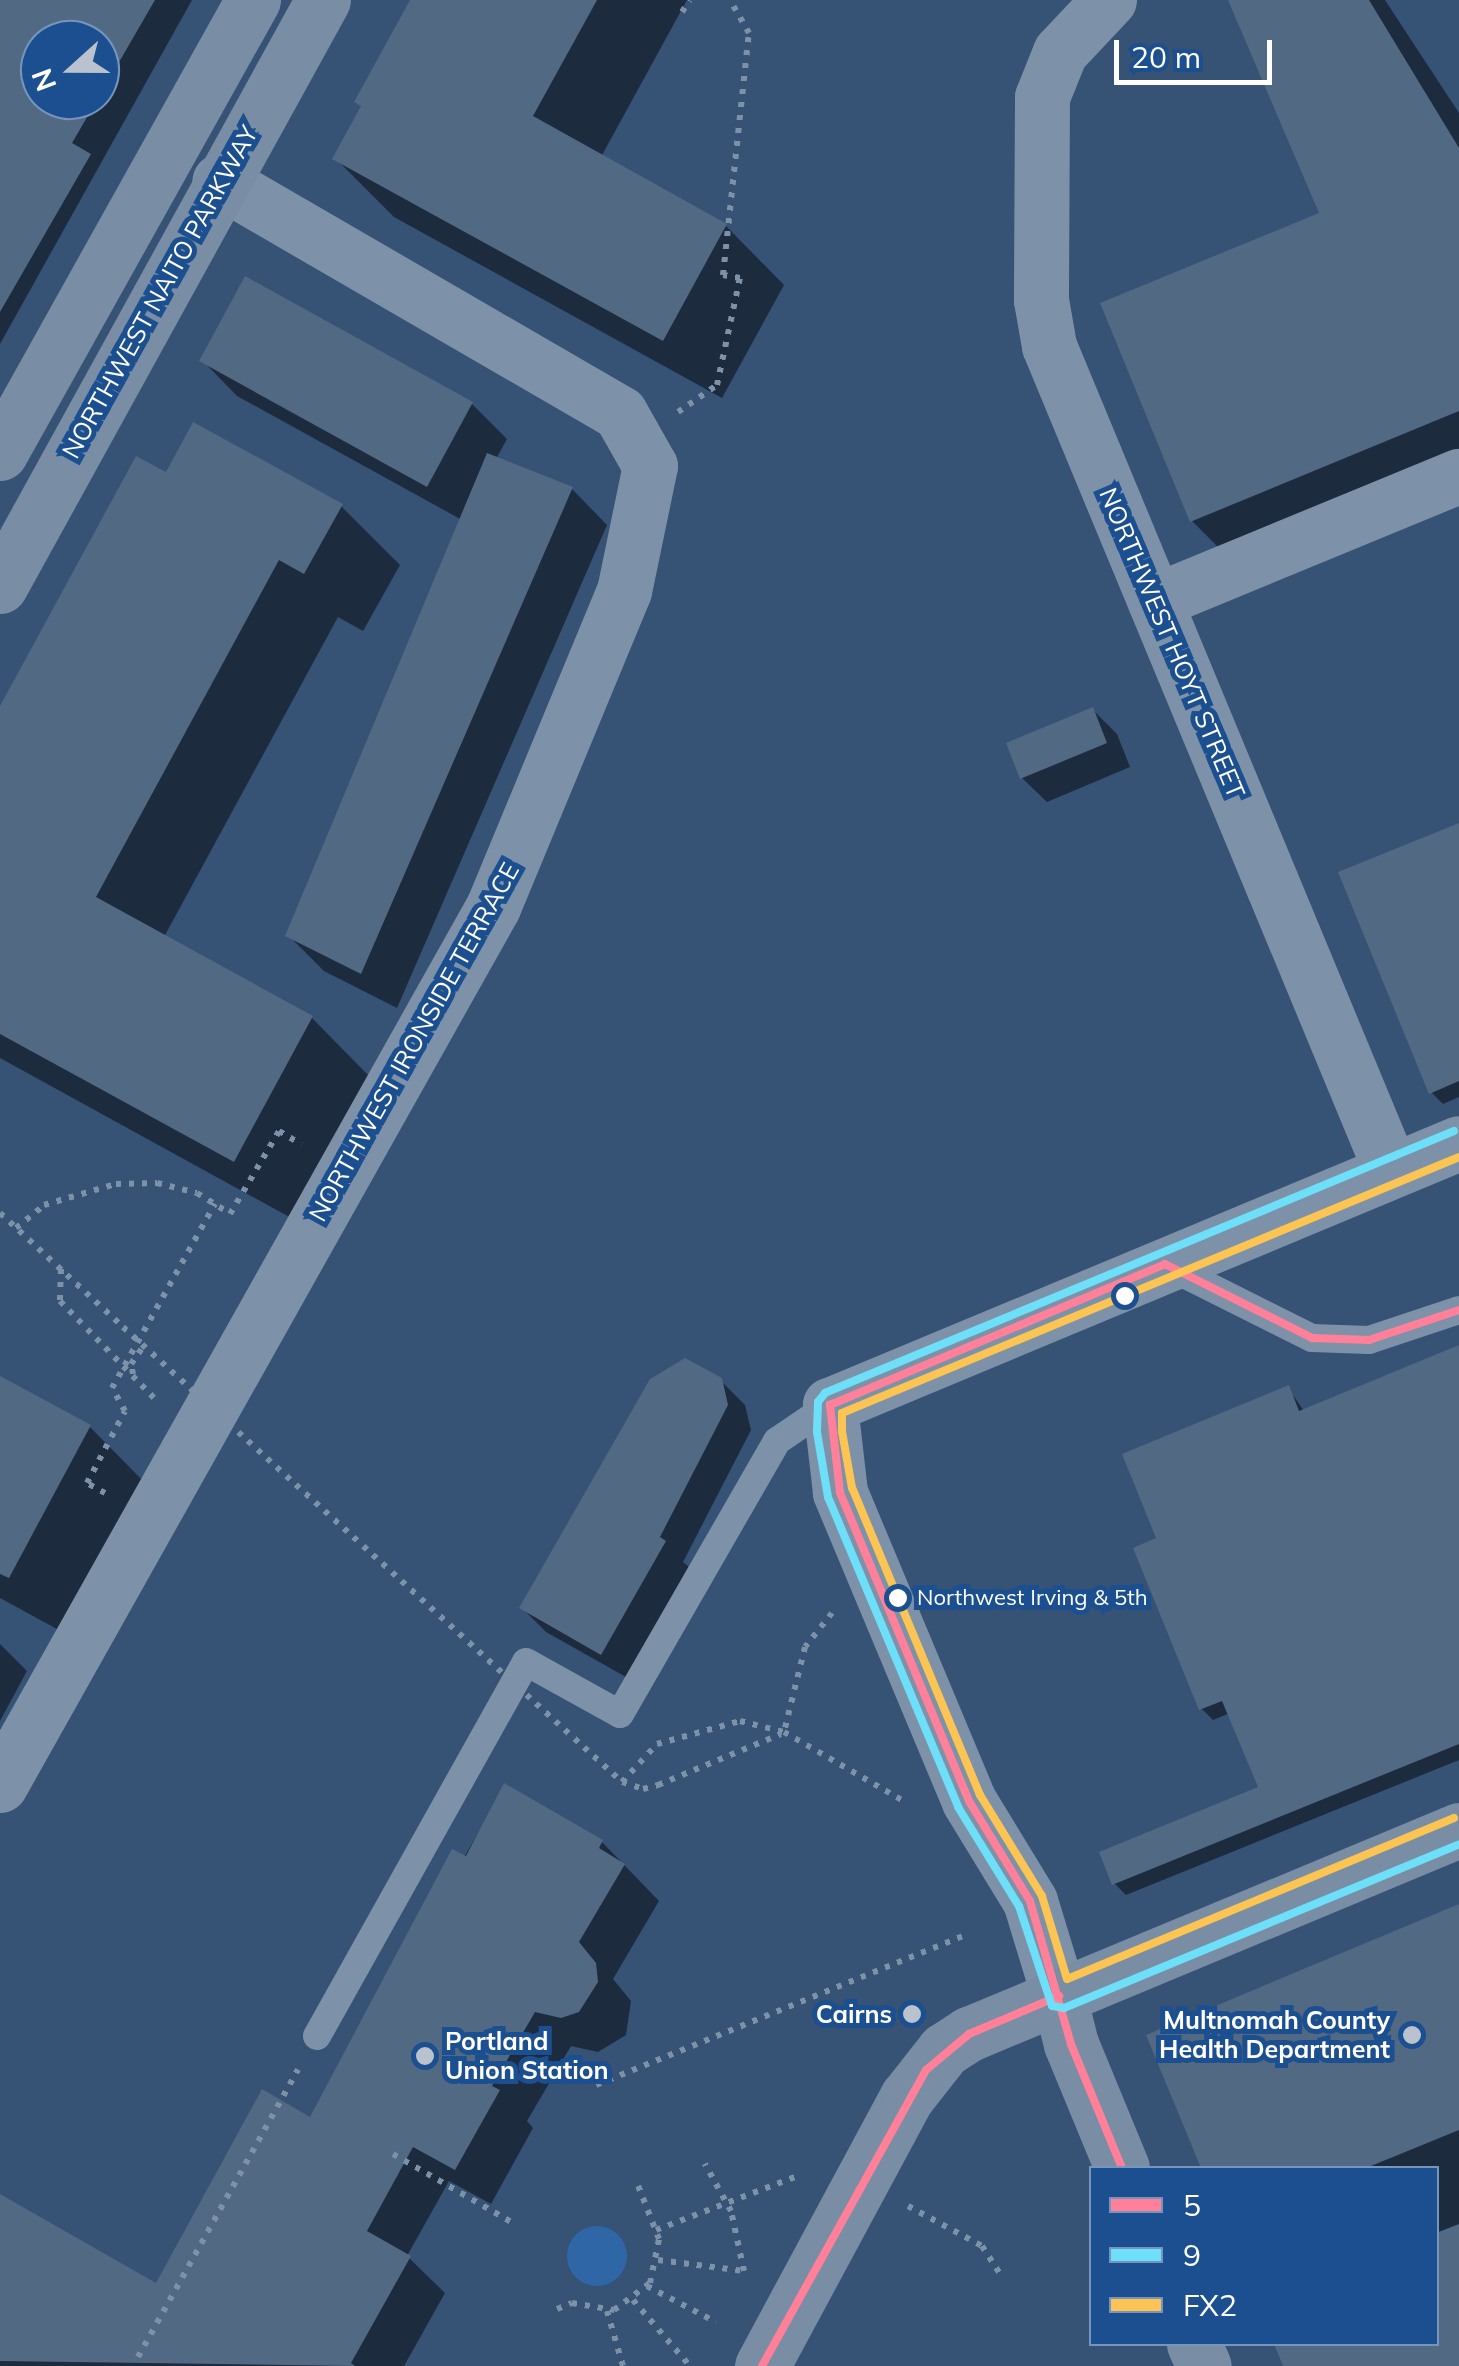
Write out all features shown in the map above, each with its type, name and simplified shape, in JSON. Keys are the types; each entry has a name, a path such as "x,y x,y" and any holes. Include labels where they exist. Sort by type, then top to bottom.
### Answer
{"main road":[{"path":"0,453 253,0"},
{"name":"NORTHWEST NAITO PARKWAY","path":"0,586 220,181 324,0"},
{"path":"762,2366 908,2097 944,2050 1059,1996 1459,1830"},
{"path":"1059,1996 1071,2044 1121,2166"}],"street":[{"name":"NORTHWEST HOYT STREET","path":"1108,0 1060,52 1042,97 1041,300 1049,346 1391,1171"},
{"name":"NORTHWEST IRONSIDE TERRACE","path":"0,1786 493,907 624,591 650,466 620,413 220,181"},
{"path":"1155,601 1459,476"},
{"path":"1059,1996 1030,1900 969,1801 840,1492 830,1405 1459,1143"}],"lane":[{"path":"1164,1264 1312,1338 1369,1340 1459,1310"},
{"path":"317,2036 526,1662 620,1714 777,1440 830,1405"}],"path":[{"path":"682,12 690,0"},
{"path":"636,441 717,386 740,278 724,276 749,33 730,0"},
{"path":"16,1228 44,1205 116,1184 157,1183 216,1204 230,1214 279,1131"},
{"path":"87,1483 125,1411 112,1388 216,1204"},
{"path":"0,1213 622,1782 643,1789 658,1785 784,1732"},
{"path":"61,1269 60,1301 194,1439"},
{"path":"144,1347 131,1364 146,1391"},
{"path":"784,1732 806,1647 832,1612"},
{"path":"622,1782 657,1744 740,1721 784,1732 907,1804"},
{"path":"596,2084 963,1936"},
{"path":"138,2357 317,2036"},
{"path":"394,2154 513,2223"},
{"path":"658,2260 744,2271 728,2203 705,2164"},
{"path":"656,2230 795,2177"},
{"path":"863,2180 982,2246 1001,2274"},
{"path":"556,2309 572,2303 607,2311 632,2300 648,2286 658,2260 656,2230 637,2183"},
{"path":"648,2286 716,2322"},
{"path":"632,2300 690,2366"},
{"path":"607,2311 623,2366"}],"shaded area":[{"path":"597,2226 619,2234 627,2256 619,2278 597,2286 575,2278 567,2256 575,2234"}],"building":[{"path":"0,0 155,0 120,60 120,20 20,20 20,120 85,120 72,143 91,154 0,312"},
{"path":"410,0 597,0 533,116 727,224 663,341 332,159 361,106 354,102"},
{"path":"1228,0 1369,0 1459,148 1459,411 1190,522 1100,303 1319,213"},
{"path":"245,276 473,402 427,487 199,361"},
{"path":"193,422 343,504 304,574 279,560 96,897 313,1016 234,1162 0,1034 0,706 136,456 166,472"},
{"path":"487,453 573,487 361,974 285,936"},
{"path":"1093,707 1107,743 1020,779 1006,743"},
{"path":"1459,823 1459,1081 1429,1094 1338,872"},
{"path":"1459,1345 1459,1744 1112,1885 1099,1852 1258,1787 1222,1701 1199,1710 1133,1548 1156,1538 1122,1454 1289,1385 1299,1411"},
{"path":"685,1358 722,1378 728,1405 660,1537 666,1541 601,1655 519,1608 650,1379"},
{"path":"0,1376 91,1425 9,1578 0,1574"},
{"name":"Portland Union Station","path":"504,1783 603,1840 599,1848 625,1864 579,1942 596,1963 598,1982 579,2012 561,2018 535,2012 492,2086 500,2090 455,2170 413,2147 367,2231 411,2256 351,2363 355,2366 0,2361 0,2194 156,2283 262,2089 310,2117 452,1849 466,1856"},
{"path":"1459,1904 1459,2130 1371,2166 1200,2166 1146,2035"},
{"path":"1459,2224 1459,2366 1283,2366 1275,2346 1439,2346 1439,2232"}],"transit line":[{"name":"9","path":"1454,1131 825,1393 818,1402 817,1432 828,1497 958,1807 1019,1906 1052,2006 1064,2008 1459,1844"},
{"name":"FX2","path":"1454,1818 1067,1979 1042,1896 980,1795 852,1488 842,1413 1459,1157"},
{"name":"5","path":"1121,2166 1071,2044 1030,1901 969,1801 840,1492 830,1405 1165,1264 1312,1338 1369,1340 1459,1310"},
{"name":"5","path":"762,2366 926,2070 969,2034 1059,1996"}],"place":[{"name":"Northwest Irving & 5th","path":"898,1598"},
{"name":"Cairns","path":"912,2014"},
{"name":"Multnomah County Health Department","path":"1412,2035"},
{"name":"Portland Union Station","path":"425,2056"}]}
